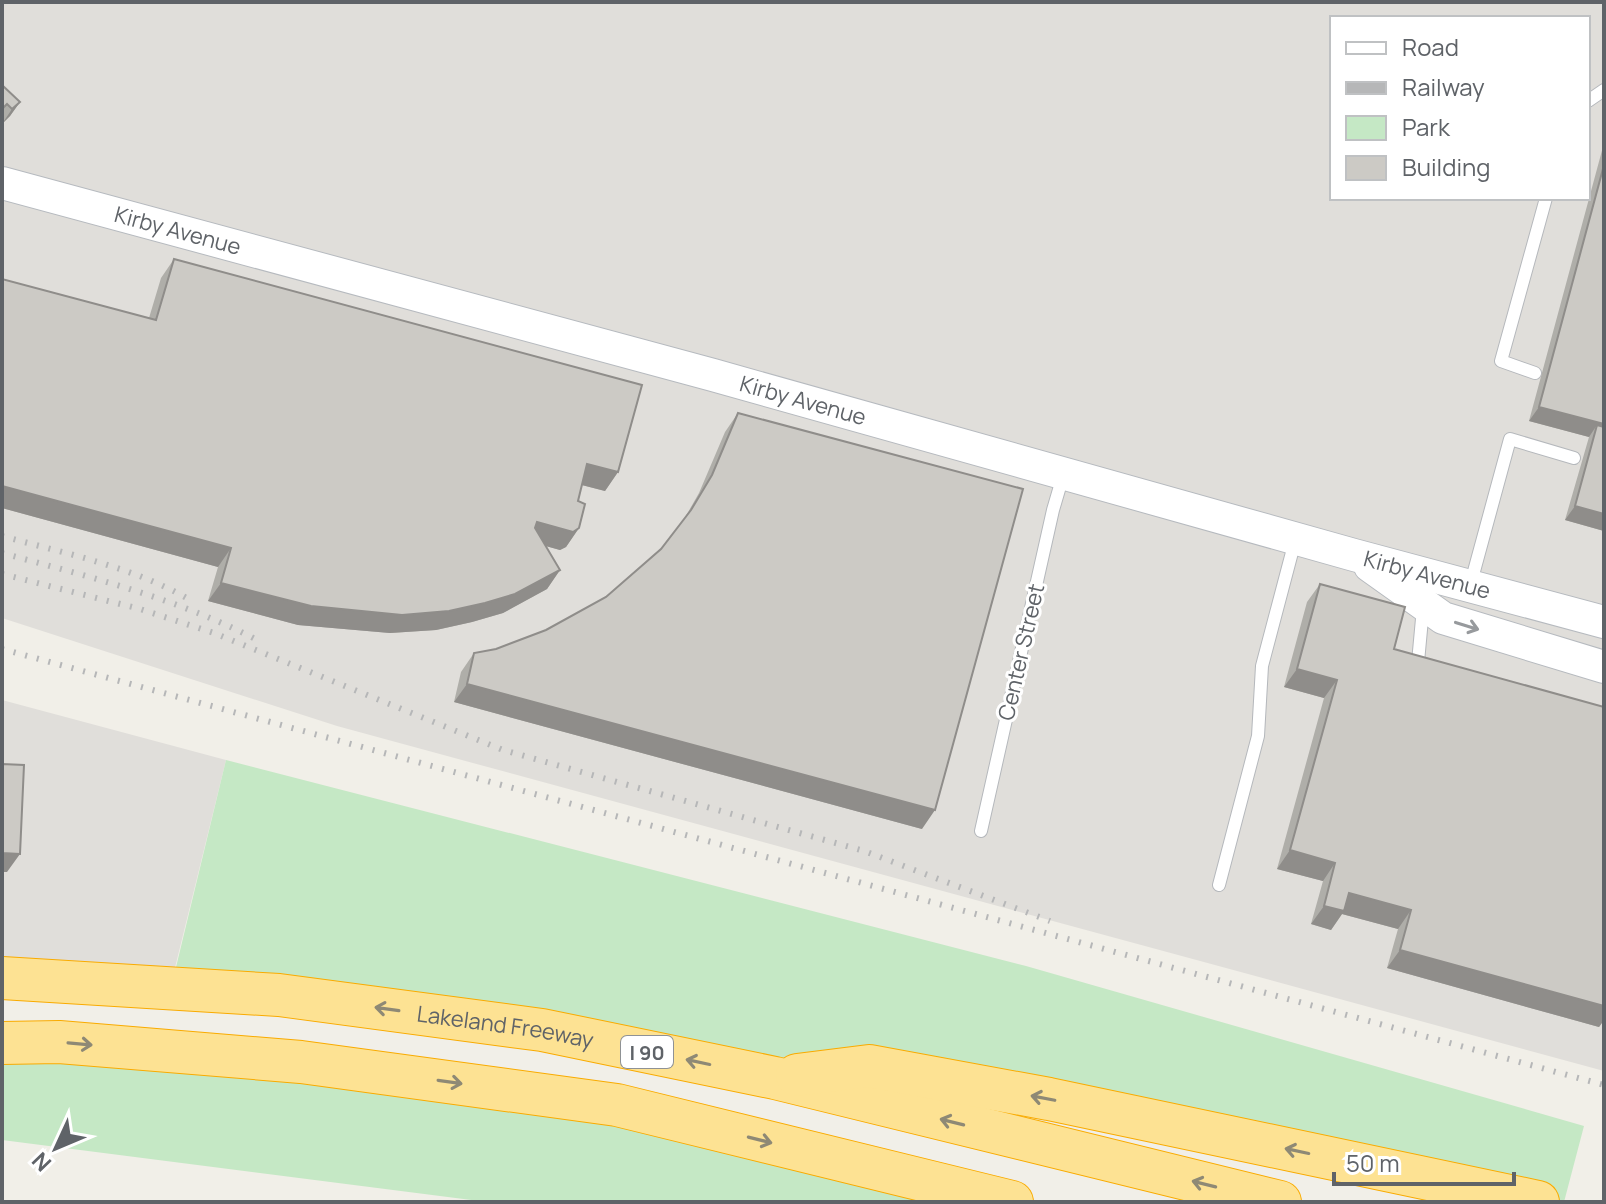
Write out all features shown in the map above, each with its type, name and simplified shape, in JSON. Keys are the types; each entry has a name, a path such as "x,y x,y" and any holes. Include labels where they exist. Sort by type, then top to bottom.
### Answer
{"highway":[{"name":"Lakeland Freeway","path":"2,978 279,995 542,1030 775,1078 1280,1202"},
{"path":"2,1043 59,1042 301,1062 617,1105 993,1199"},
{"path":"775,1078 869,1066 1049,1099 1538,1202"}],"street":[{"name":"Kirby Avenue","path":"2,183 713,375 1604,622"},
{"path":"1354,555 1443,618 1604,667"}],"lane":[{"path":"1535,373 1501,361 1545,200"},
{"path":"1470,586 1510,439 1574,458"},
{"name":"Center Street","path":"981,831 1064,473"},
{"path":"1219,885 1258,736 1262,666 1296,538"},
{"path":"1423,605 1418,662 1432,666"}],"shaded area":[{"path":"2,2 1604,2 1604,1071 337,726 2,618"},
{"path":"2,700 226,760 170,988 2,978"}],"green space":[{"path":"226,760 1026,966 1584,1126 1564,1202 1538,1202 1049,1099 775,1078 171,988"},
{"path":"2,1043 301,1062 993,1202 487,1202 2,1140"}],"building":[{"path":"2,85 20,102 12,109 7,104 2,109"},
{"path":"1604,165 1604,424 1539,407"},
{"path":"174,259 642,385 618,472 587,464 578,501 585,504 579,528 573,532 537,522 535,528 560,570 515,594 449,611 402,615 311,606 221,583 231,548 2,486 2,279 156,320"},
{"path":"738,413 1023,489 935,810 467,684 474,653 496,649 546,630 606,597 661,549 691,510 712,475"},
{"path":"1597,425 1604,427 1604,514 1575,506"},
{"path":"1320,584 1405,607 1394,649 1604,707 1604,1006 1400,950 1411,910 1349,893 1344,911 1324,906 1335,863 1290,850 1337,680 1297,669"},
{"path":"2,764 24,765 20,854 2,853"}],"railway":[{"path":"2,536 124,570 192,601"},
{"path":"2,553 167,601 261,642"},
{"path":"2,574 140,609 214,633 503,750 864,851 1050,921"},
{"path":"2,649 1604,1085"}]}
